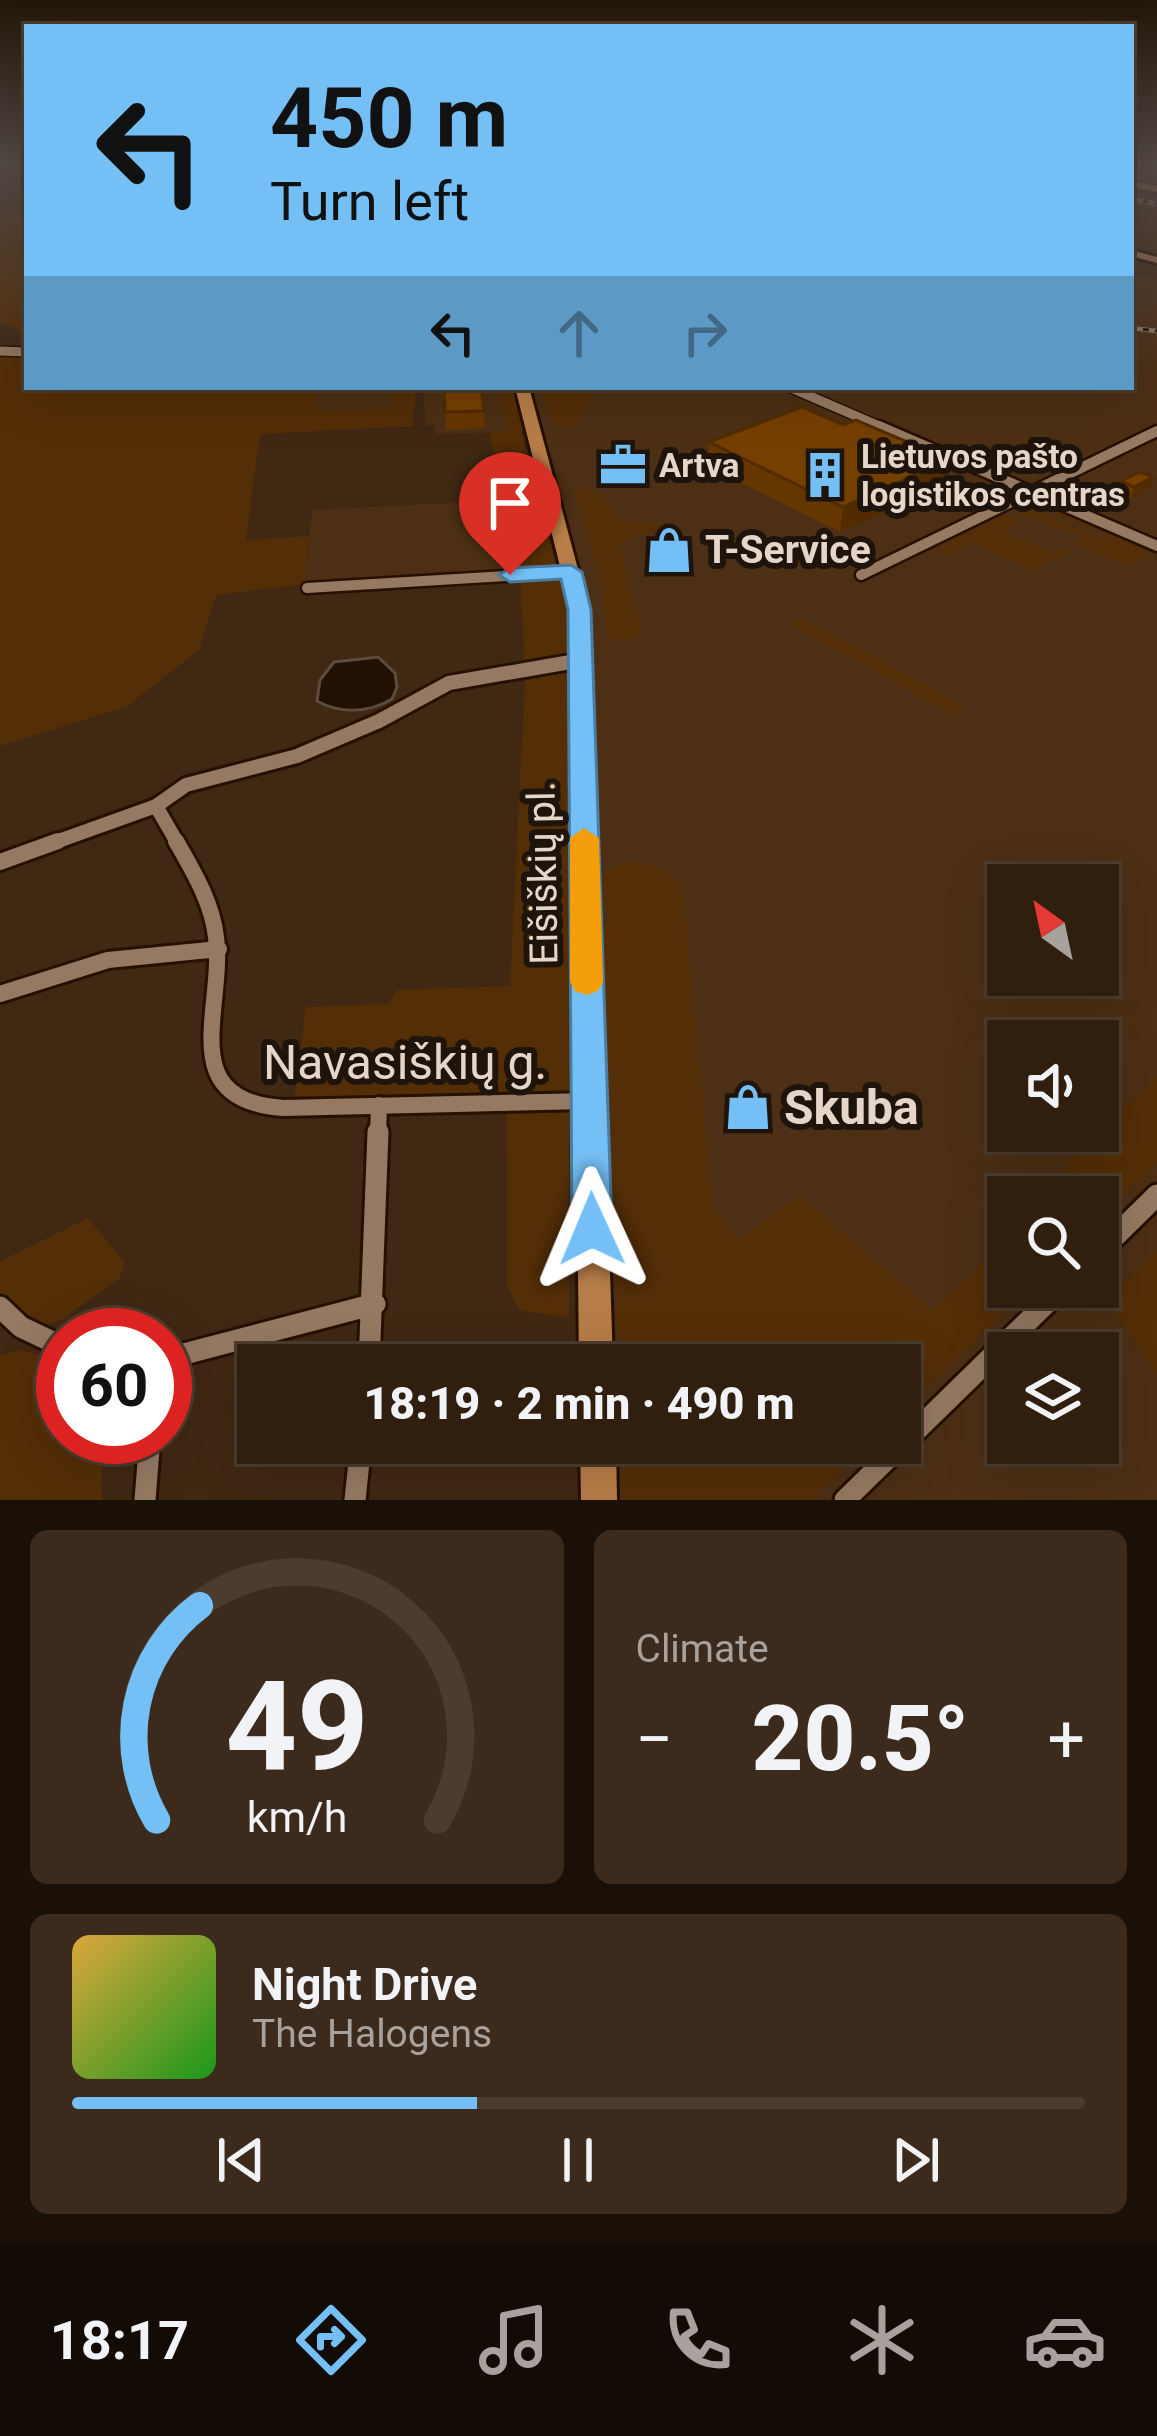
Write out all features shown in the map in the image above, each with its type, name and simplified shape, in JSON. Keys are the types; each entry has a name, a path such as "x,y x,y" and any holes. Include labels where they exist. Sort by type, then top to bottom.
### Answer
{"main road":[{"name":"Eišiškių pl.","path":"523,390 580,610 595,1344"},
{"path":"598,1464 599,1500"}],"street":[{"path":"796,390 1157,546"},
{"path":"861,575 1157,431"},
{"path":"307,588 571,572"},
{"path":"0,862 156,806 186,785 296,755 379,721 448,683 582,660"},
{"name":"Navasiškių g.","path":"156,806 207,900 220,949 211,1048 214,1068 232,1096 247,1104 283,1108 589,1100"},
{"path":"0,994 62,970 127,953 220,949"},
{"path":"371,1344 380,1106"},
{"path":"1119,1233 1157,1196"},
{"path":"192,1352 375,1304"},
{"path":"0,1307 21,1328 36,1335"},
{"path":"845,1500 1042,1308"},
{"path":"145,1500 148,1464"},
{"path":"355,1500 359,1464"}],"shaded area":[{"path":"0,235 24,235 24,333 0,322"},
{"path":"1134,275 1157,279 1157,1500 613,1500 612,1464 921,1464 921,1344 609,1344 590,621 530,390 1134,390"},
{"path":"0,354 24,355 24,390 315,390 317,412 390,408 392,390 416,390 413,426 260,434 246,540 309,536 305,584 216,595 199,650 126,707 0,746"},
{"path":"315,390 392,390 390,408 316,412"},
{"path":"424,390 498,390 507,432 435,434 434,425 425,425"},
{"path":"498,390 513,390 525,427 521,432 568,612 569,1318 519,1310 507,1286 506,1093 294,1101 306,1007 388,1004 396,990 510,986 525,679 520,572 489,432 507,431"},
{"path":"542,390 605,390 589,401 577,427 553,426"},
{"path":"587,487 601,494 621,520 674,524 633,536 620,547 642,632 628,642 611,639 608,633 603,590 574,491"},
{"path":"504,500 520,572 305,584 312,510"},
{"path":"1029,503 1044,503 1102,528 1097,531 1041,508 1035,512 1097,537 1109,532 1150,556 1130,567 1074,544 1083,537 1013,511"},
{"path":"1006,514 1021,521 1003,531 1054,554 1066,548 1073,551 1032,571 974,543 947,556 935,549"},
{"path":"800,617 966,706 952,715 789,624"},
{"path":"378,657 395,673 392,699 354,710 317,701 320,680 334,662"},
{"path":"627,861 644,863 671,876 683,889 713,1207 739,1239 800,1195 932,1310 987,1259 987,1308 1008,1308 921,1392 921,1344 618,1344 617,1291 607,1256 600,936 608,915 602,881 610,869"},
{"path":"1157,1077 1157,1163 1119,1200 1119,1176 1065,1176 1069,1160 1077,1152 1119,1152 1119,1113"},
{"path":"88,1218 125,1263 120,1278 78,1308 36,1308 36,1324 0,1293 0,1261"},
{"path":"1157,1250 1157,1375 1112,1308 1119,1308 1119,1289"},
{"path":"23,1350 36,1355 36,1464 102,1464 102,1500 0,1500 0,1355"},
{"path":"621,1464 848,1464 811,1500 622,1500"}],"building":[{"path":"444,390 481,390 484,411 445,412"},
{"path":"802,407 843,425 856,420 950,460 843,507 709,442"},
{"path":"1140,472 1153,477 1134,487 1121,481"}],"railway":[{"path":"1134,328 1157,331"}],"slow traffic":[{"path":"584,838 587,982"}],"place":[{"name":"Artva","path":"623,465"},
{"name":"Lietuvos pašto logistikos centras","path":"825,475"},
{"name":"T-Service","path":"669,550"},
{"name":"Skuba","path":"748,1107"}],"route":[{"path":"510,575 571,572 580,610 592,1229"}]}
